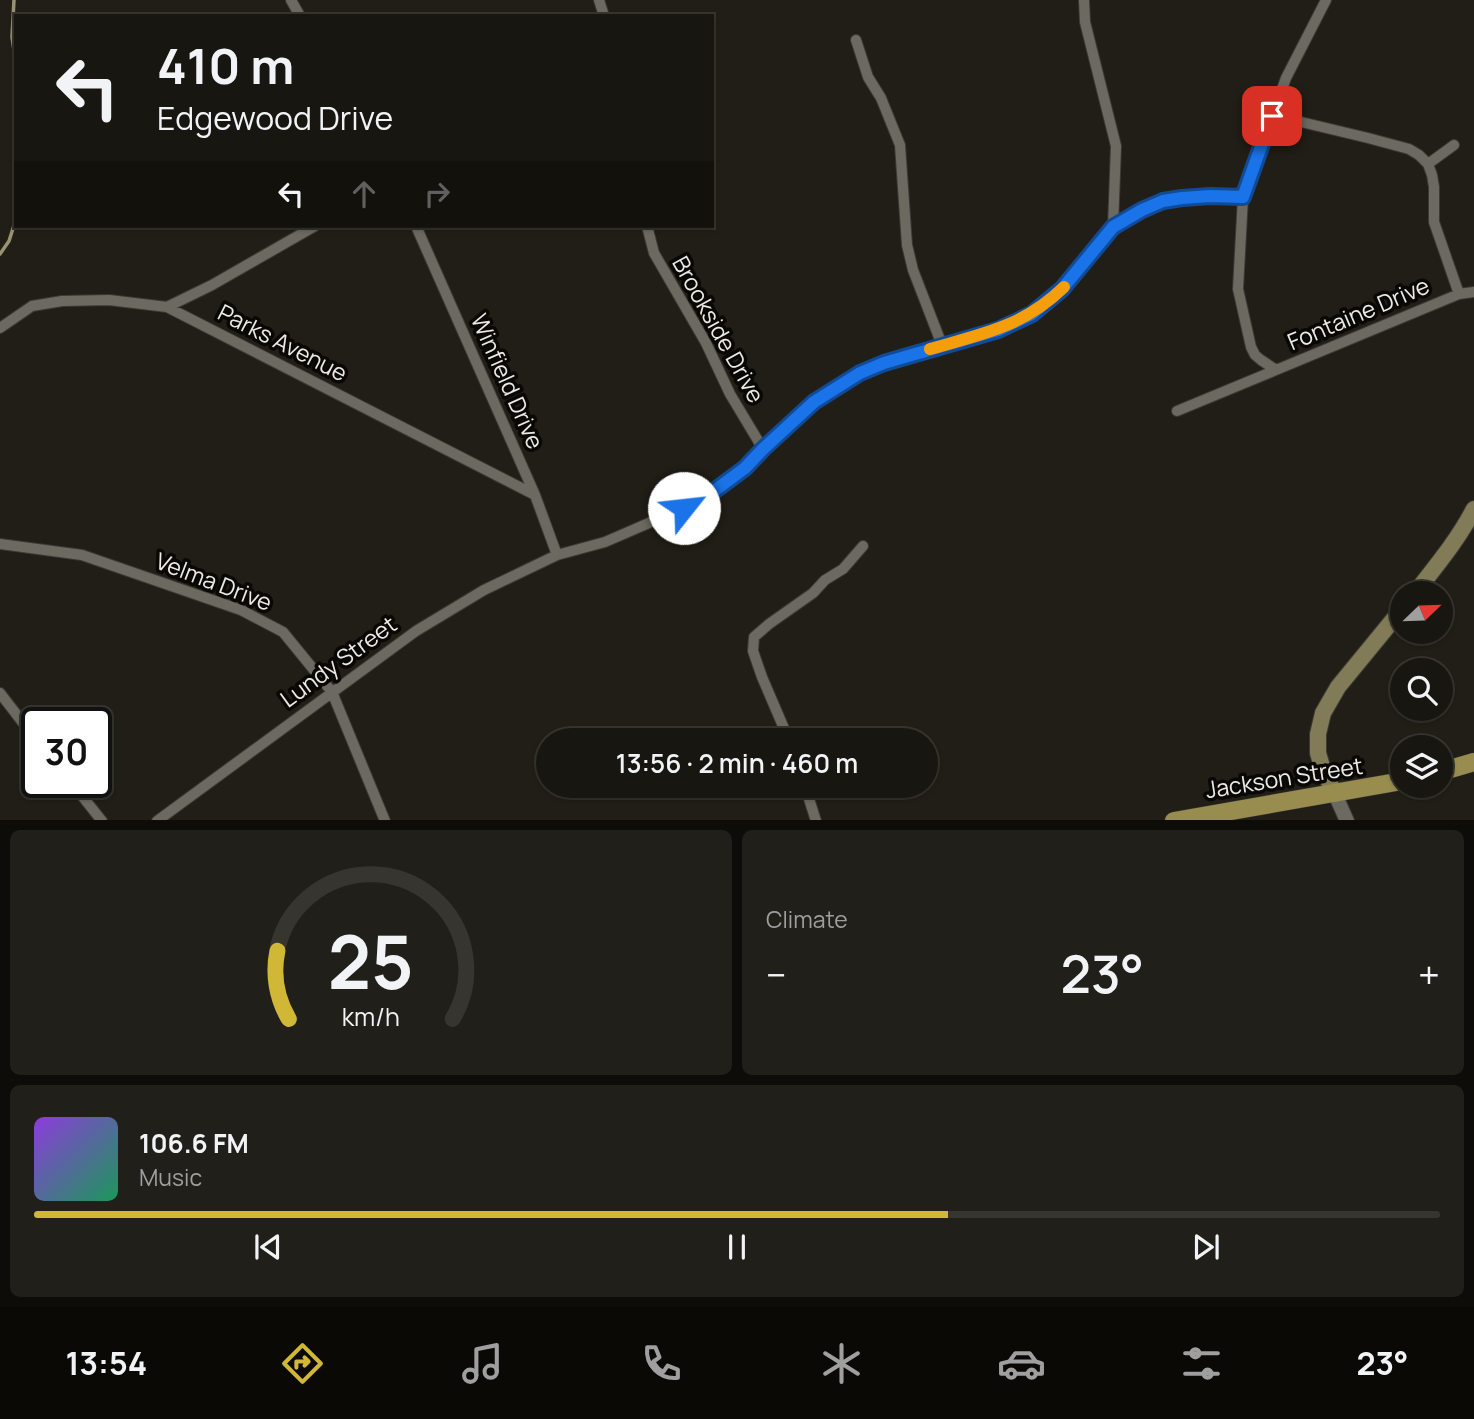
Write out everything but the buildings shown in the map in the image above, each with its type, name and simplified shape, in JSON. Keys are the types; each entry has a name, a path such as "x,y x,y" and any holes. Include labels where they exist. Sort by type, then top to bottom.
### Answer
{"main road":[{"path":"1424,581 1466,525 1474,509"},
{"path":"1335,794 1318,754 1322,713 1338,687 1390,624"},
{"path":"1453,768 1474,762"},
{"name":"Jackson Street","path":"1180,820 1390,784"}],"street":[{"path":"1084,0 1085,22 1116,146 1113,227"},
{"name":"Fontaine Drive","path":"1326,0 1286,78 1243,197 1238,289 1255,355 1276,370 1459,294 1474,292"},
{"path":"856,40 868,76 881,98 900,145 907,245 913,270 942,345"},
{"path":"1272,116 1368,138 1409,149 1419,155 1428,164 1434,187 1434,222 1459,294"},
{"path":"1428,164 1454,145"},
{"path":"1113,227 1163,201 1195,197 1243,197"},
{"name":"Lundy Street","path":"158,820 427,624 484,590 557,555 605,542 702,500 745,468 814,402 860,373 884,363 998,330 1032,314 1062,289 1113,227"},
{"path":"167,307 212,285 312,228"},
{"name":"Winfield Drive","path":"417,228 535,495 557,555"},
{"name":"Brookside Drive","path":"648,228 654,253 706,343 730,394 763,449"},
{"name":"Parks Avenue","path":"0,328 32,306 62,301 109,300 167,307 535,495"},
{"path":"1177,411 1276,370"},
{"name":"Velma Drive","path":"0,544 82,555 242,610 283,632 332,692 385,820"},
{"path":"784,728 752,651 754,638 813,593 825,580 843,569 863,546"},
{"path":"0,693 21,720"},
{"path":"1335,794 1347,820"},
{"path":"84,798 101,820"},
{"path":"809,798 816,820"}],"waterway":[{"path":"14,0 14,50"},
{"path":"0,254 9,241 14,225"}],"slow traffic":[{"path":"930,349 998,330 1016,322 1049,302 1064,287"}],"route":[{"path":"684,508 702,500 745,468 814,402 860,373 884,363 998,330 1032,314 1049,302 1078,272 1113,227 1142,210 1163,201 1182,198 1243,197 1272,116"}]}
